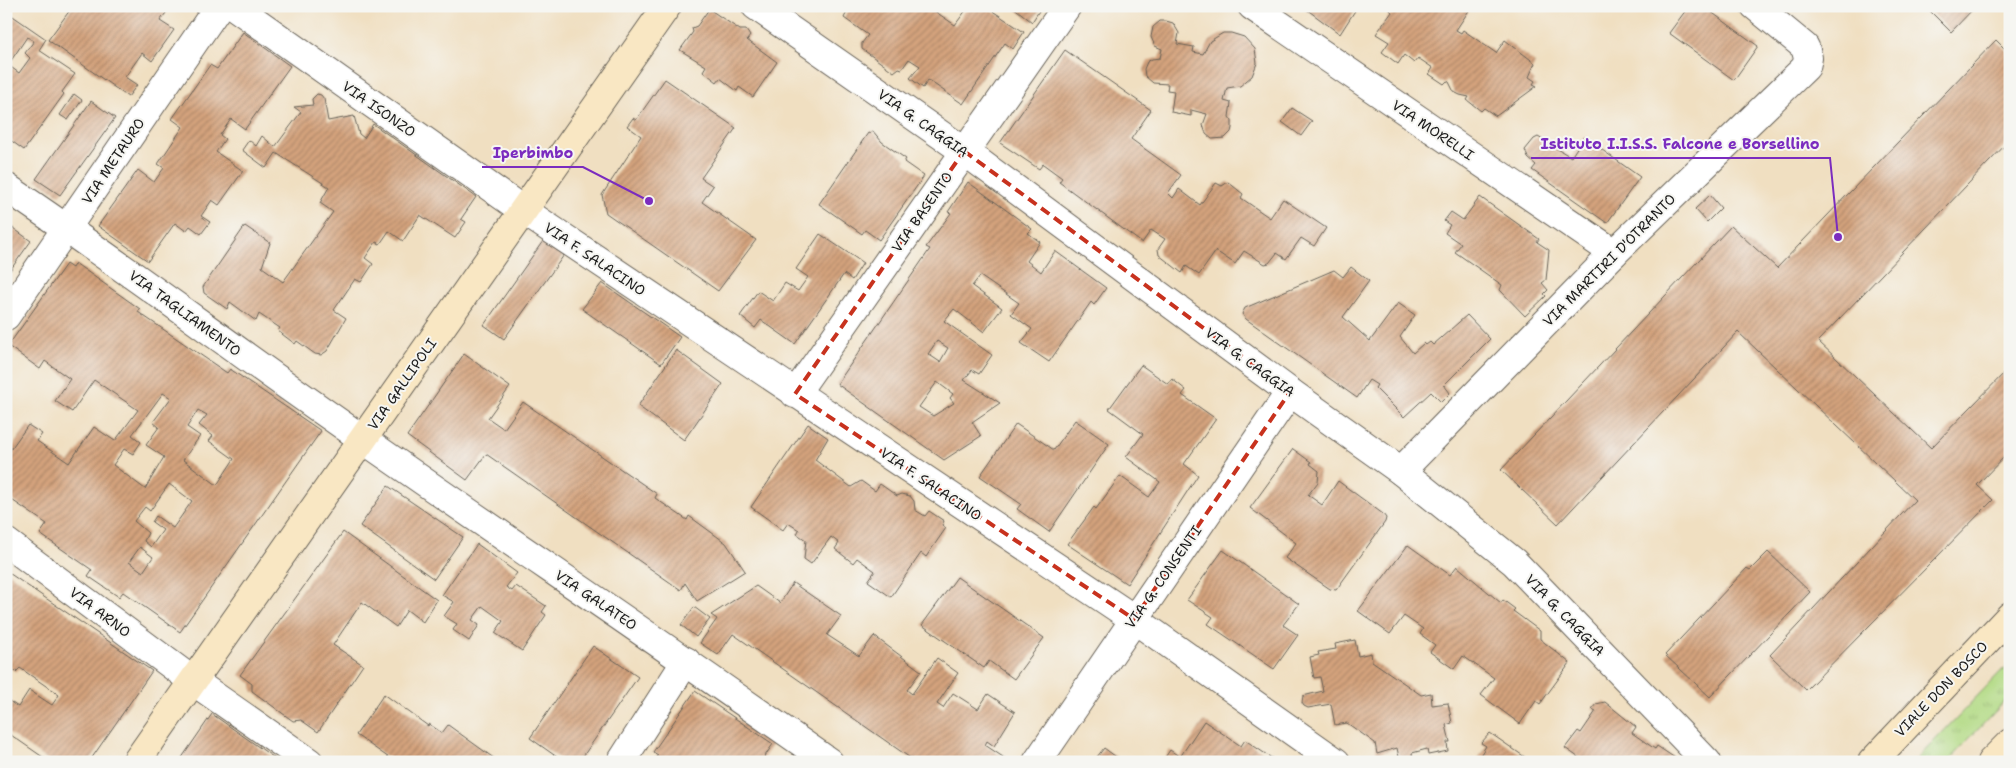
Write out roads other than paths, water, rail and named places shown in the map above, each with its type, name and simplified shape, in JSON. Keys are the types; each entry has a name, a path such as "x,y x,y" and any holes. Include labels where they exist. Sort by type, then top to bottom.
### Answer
{"main road":[{"name":"VIA GALLIPOLI","path":"136,762 668,6"},
{"name":"VIALE DON BOSCO","path":"1872,762 2010,616"},
{"path":"1992,762 2010,742"}],"street":[{"name":"VIA METAURO","path":"6,316 219,6"},
{"name":"VIA ISONZO","path":"234,6 524,211"},
{"name":"VIA G. CAGGIA","path":"756,6 964,151 1290,392 1401,471 1514,562 1707,762"},
{"name":"VIA BASENTO","path":"795,394 1067,6"},
{"name":"VIA MORELLI","path":"1252,6 1614,253"},
{"name":"VIA MARTIRI D'OTRANTO","path":"1401,471 1614,253 1806,67 1808,58 1805,47 1755,6"},
{"name":"VIA TAGLIAMENTO","path":"6,187 67,228 363,439"},
{"name":"VIA F. SALACINO","path":"524,211 1134,619 1336,762"},
{"name":"VIA G. CONSENTI","path":"1037,762 1290,392"},
{"name":"VIA GALATEO","path":"363,439 686,661 829,762"},
{"name":"VIA ARNO","path":"6,542 193,681 309,762"},
{"path":"621,762 686,661"}],"place":[{"name":"Iperbimbo","path":"649,201"},
{"name":"Istituto I.I.S.S. Falcone e Borsellino","path":"1838,237"}]}
